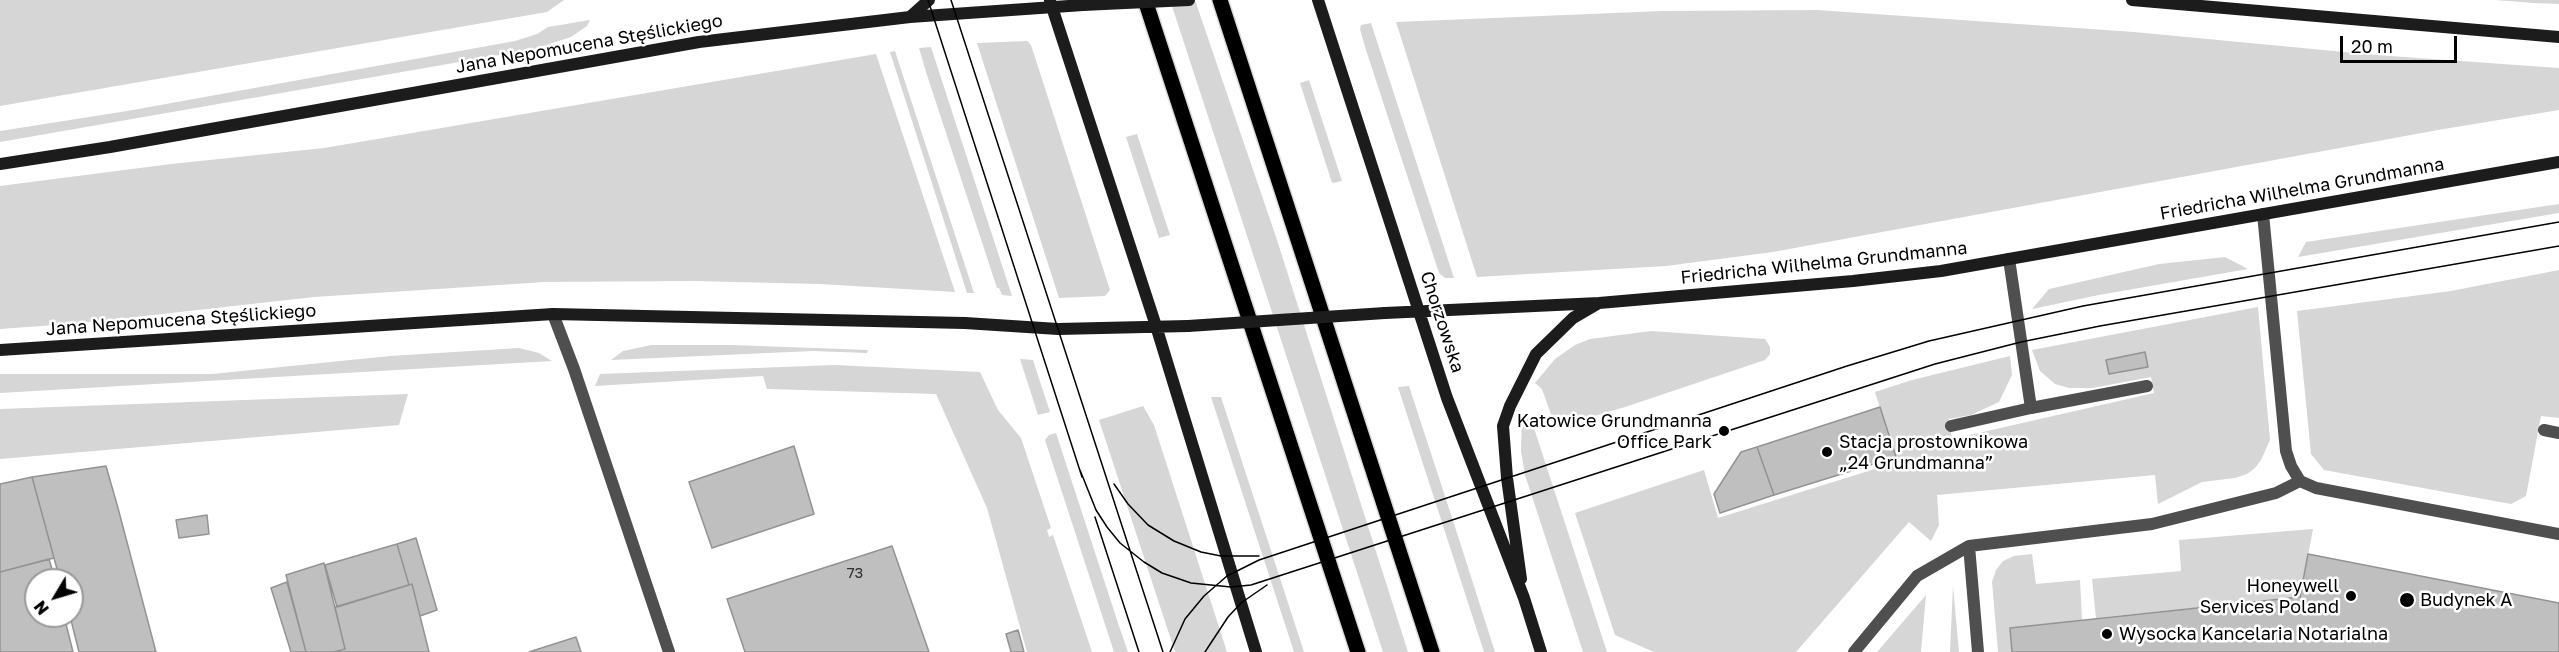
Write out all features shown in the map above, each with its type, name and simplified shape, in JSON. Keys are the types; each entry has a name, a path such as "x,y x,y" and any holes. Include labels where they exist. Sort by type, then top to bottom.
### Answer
{"main road":[{"path":"910,17 929,0"},
{"path":"1144,0 1358,652"},
{"name":"Jana Nepomucena Stęślickiego","path":"0,164 122,145 699,42 1050,3 1083,5 1189,0"},
{"path":"1220,0 1432,652"},
{"name":"Chorzowska","path":"1318,0 1447,398 1524,598 1541,652"},
{"path":"2132,0 2559,36"},
{"path":"1050,3 1156,326 1257,652"},
{"name":"Friedricha Wilhelma Grundmanna","path":"1156,326 1188,326 1418,310 1599,303 1853,281 2009,260 2559,162"},
{"path":"1524,598 1512,500 1507,478 1503,426 1510,406 1536,354 1573,318 1599,303"},
{"name":"Jana Nepomucena Stęślickiego","path":"0,350 553,314 965,323 1058,328 1156,326"}],"lane":[{"path":"2263,214 2286,451 2290,466 2300,481 2316,488 2559,534"},
{"path":"2009,260 2031,408"},
{"path":"553,314 574,369 669,652"},
{"path":"1951,426 2147,386"},
{"path":"2544,430 2559,433"},
{"path":"1854,652 1917,576 1969,546 2152,524 2276,493 2300,481"},
{"path":"1969,546 1978,652"}],"shaded area":[{"path":"0,0 564,0 547,12 0,106"},
{"path":"1170,0 1195,0 1277,240 1408,652 1383,652"},
{"path":"2495,0 2559,0 2559,4 2534,3"},
{"path":"1817,10 2134,32 2376,55 2559,68 2559,110 2438,130 1773,252 1666,266 1477,277 1396,22 1663,11"},
{"path":"590,20 587,26 571,37 534,49 0,142 0,131 127,111 515,41 537,34 548,27"},
{"path":"1371,23 1454,278 1445,278 1439,273 1366,50 1360,29 1361,25"},
{"path":"1027,41 1031,45 1110,290 1105,296 1059,298 977,43"},
{"path":"931,47 1012,296 1002,295 997,288 926,72 919,48"},
{"path":"895,51 974,293 967,293 890,52"},
{"path":"876,54 955,292 820,284 693,281 545,282 314,297 82,323 0,329 0,186 171,164 324,148"},
{"path":"1309,80 1342,181 1332,183 1300,83"},
{"path":"1137,134 1170,235 1159,238 1126,137"},
{"path":"2559,204 2559,213 2298,257 2306,242"},
{"path":"2225,257 2248,269 2032,309 2049,289 2159,264"},
{"path":"2559,270 2559,418 2541,416 2526,496 2511,504 2324,470 2311,454 2297,311 2451,291"},
{"path":"2258,307 2270,440 2261,460 2247,474 2235,478 2202,482 2158,504 2155,475 1937,495 1939,525 1931,541 1909,522 1796,652 1654,652 1615,635 1575,513 1704,470 1718,518 1897,462 1875,392 1912,380 2010,356 2012,375 1999,402 1971,415 1949,419 1952,439 2154,393 2151,377 2093,388 2069,388 2055,384 2040,371 2032,350"},
{"path":"1651,331 1765,339 1770,347 1770,354 1765,360 1625,407 1555,426 1542,389 1535,383 1555,359 1575,345 1590,339"},
{"path":"651,345 732,345 868,350 867,353 813,351 611,360 623,351"},
{"path":"519,348 539,353 552,361 0,393 0,374 212,374 390,356"},
{"path":"1020,359 1033,360 1050,412 1038,415"},
{"path":"835,365 980,372 998,410 1021,438 1051,528 1047,530 1049,537 1053,535 1092,652 1027,652 987,508 936,394 767,389 763,376 595,386 600,374"},
{"path":"1409,386 1495,652 1484,652 1398,387"},
{"path":"408,394 399,425 0,459 0,409"},
{"path":"1211,397 1221,397 1304,652 1294,652"},
{"path":"1143,406 1154,425 1227,652 1175,652 1099,420"},
{"path":"1522,414 1532,422 1607,652 1583,652 1525,475 1521,451"},
{"path":"1056,433 1128,652 1114,652 1045,440 1049,435"},
{"path":"2313,529 2300,597 2096,618 2092,579 2181,571 2179,540"},
{"path":"2032,554 2036,584 2080,580 2082,620 2010,628 2012,652 1998,652 1992,582 1996,570 2003,561 2014,556"},
{"path":"1953,586 1959,652 1950,652"},
{"path":"1926,595 1921,652 1877,652"}],"building":[{"path":"2145,352 2148,367 2109,374 2106,360"},
{"name":"Stacja prostownikowa „24 Grundmanna”","path":"1880,407 1896,457 1774,495 1757,447"},
{"path":"794,446 814,514 712,548 689,482"},
{"path":"1757,447 1774,495 1720,513 1714,494 1741,452"},
{"path":"106,466 156,652 79,652 73,628 84,628 84,568 57,568 32,477"},
{"path":"32,477 54,558 0,572 0,484"},
{"path":"207,515 209,534 179,538 176,520"},
{"path":"416,538 437,610 420,616 412,584 409,585 397,544"},
{"path":"397,544 409,585 337,607 325,565"},
{"path":"892,546 929,652 745,652 727,599"},
{"name":"Budynek A","path":"2308,554 2559,603 2559,652 2012,652 2010,628 2300,597"},
{"path":"49,559 52,568 24,568 24,628 67,628 73,652 0,652 0,572"},
{"path":"324,563 345,649 334,652 306,652 286,575"},
{"path":"287,582 306,652 291,652 271,588"},
{"path":"412,584 429,652 334,652 345,649 335,607"},
{"path":"1018,630 1024,652 1011,652 1006,634"},
{"path":"576,637 581,652 529,652"}],"tram line":[{"path":"928,0 1082,477"},
{"path":"951,0 1163,652"},
{"path":"1170,652 1185,619 1204,596 1227,576 1259,560 1847,366 1929,341 2083,306 2559,222"},
{"path":"1080,470 1096,510 1107,527 1120,543 1144,562 1162,573 1191,583 1231,587 1251,585 1935,364 2021,342 2100,326 2559,246"},
{"path":"1114,484 1128,504 1148,525 1174,541 1201,552 1221,556 1259,556"},
{"path":"1095,517 1139,652"},
{"path":"1205,652 1228,617 1241,603 1267,585"}],"place":[{"name":"Katowice Grundmanna Office Park","path":"1724,431"},
{"name":"Stacja prostownikowa „24 Grundmanna”","path":"1827,452"},
{"name":"Honeywell Services Poland","path":"2351,596"},
{"name":"Budynek A","path":"2407,600"},
{"name":"Wysocka Kancelaria Notarialna","path":"2107,634"}]}
